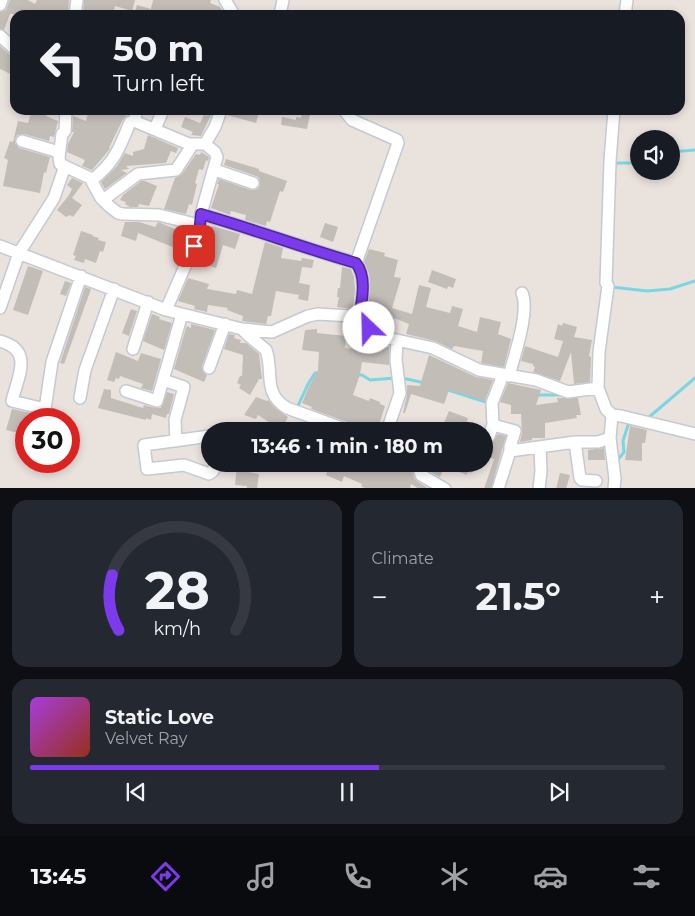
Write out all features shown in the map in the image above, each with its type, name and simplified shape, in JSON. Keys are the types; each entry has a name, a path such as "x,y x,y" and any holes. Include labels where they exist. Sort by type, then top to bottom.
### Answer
{"street":[{"path":"0,5 2,0"},
{"path":"0,36 10,45"},
{"path":"66,115 65,131 62,134 59,152 60,164 92,180 103,200 113,210 123,214 159,215 244,228 272,235 356,263 362,274 359,320"},
{"path":"92,180 110,164 135,115 155,129 189,144 205,144 216,152 218,157 200,220 199,234 166,310"},
{"path":"155,129 161,115"},
{"path":"205,144 219,115"},
{"path":"348,115 352,120 389,135 397,140 398,143 356,263"},
{"path":"614,115 606,283 608,286 599,352 598,388 606,409 612,415 695,434"},
{"path":"22,141 59,152"},
{"path":"103,200 138,174 176,170 193,144"},
{"path":"0,308 19,252 54,198 65,166"},
{"path":"215,170 253,183"},
{"path":"0,246 166,310 242,329 272,332 308,316 318,314 352,316 383,338 433,348 479,370 543,382 568,392 598,388"},
{"path":"0,341 16,348 22,360 12,401 45,409 52,362 81,276"},
{"path":"85,392 85,370 114,289"},
{"path":"493,422 492,403 506,376 522,324 525,302 522,293"},
{"path":"133,348 148,302"},
{"path":"126,391 157,401 182,314"},
{"path":"209,368 225,324"},
{"path":"242,329 266,350 271,390 279,402 287,408 325,422"},
{"path":"390,422 399,396 396,360 397,341"},
{"path":"163,380 184,387 174,420 176,442"},
{"path":"612,415 610,438 616,479 614,488"},
{"path":"493,425 515,431 498,488"},
{"path":"201,438 144,445 147,468 184,466 201,471"},
{"path":"510,451 575,442 598,442 610,438"},
{"path":"575,442 580,478 582,480 596,481"},
{"path":"538,488 541,471 540,447"},
{"path":"420,472 445,488"}],"building":[{"path":"10,0 28,0 35,4 37,0 69,0 68,10 10,10 4,30 0,29 0,12 6,10"},
{"path":"84,0 135,0 132,10 115,6 114,10 83,10"},
{"path":"153,0 211,0 210,3 220,7 222,10 136,10 137,5 151,9"},
{"path":"0,46 10,55 10,74 0,69"},
{"path":"30,115 46,115 58,121 54,137 50,136 49,141 24,134 17,135 15,139 15,143 19,148 50,157 46,173 44,172 40,193 3,186 8,160 4,158 10,141 13,142 18,121 28,123"},
{"path":"88,115 126,115 109,150 92,170 82,166 85,160 67,152 68,144 74,132 72,132 73,116 86,121"},
{"path":"204,115 211,115 201,136 191,135 193,132 181,127 185,117 200,123"},
{"path":"227,115 258,115 256,123"},
{"path":"301,115 310,115 307,129 281,125 282,117 296,120 296,117 301,118"},
{"path":"148,135 178,148 176,153 171,151 166,163 126,166 129,169 121,170 127,173 105,189 101,182 117,166 125,153 133,156 133,152 144,149"},
{"path":"201,152 209,157 203,170 199,169 192,205 189,204 186,214 164,209 175,178 182,174 196,154 200,155"},
{"path":"226,159 259,169 259,171 287,181 283,192 280,191 270,222 267,221 266,226 245,220 246,215 231,211 230,215 211,208 219,179 251,190 258,189 260,185 259,178 256,176 224,165"},
{"path":"72,178 83,183 72,198 82,205 73,217 70,215 66,217 57,210 72,189 67,185"},
{"path":"141,181 157,186 149,206 139,204 138,207 130,207 125,204 126,202 120,200 123,195"},
{"path":"125,222 139,222 155,227 158,222 190,235 181,257 178,255 180,250 138,233 136,241 121,236"},
{"path":"325,223 338,227 333,242 320,237"},
{"path":"212,226 240,234 235,249 223,245 216,268 195,261 206,237 208,227"},
{"path":"81,231 106,242 103,252 100,251 96,263 85,259 84,263 74,260 76,256 73,255"},
{"path":"265,242 283,248 281,258 301,261 302,258 314,260 312,268 302,267 299,283 310,285 308,301 298,299 299,295 276,291 271,316 268,316 266,324 242,321 243,316 227,310 228,308 208,305 207,312 194,309 195,306 178,301 188,278 209,284 207,289 236,294 237,290 252,294"},
{"path":"369,249 385,253 384,256 398,260 394,277 401,278 392,308 412,314 419,285 431,288 426,307 450,313 452,306 463,309 458,326 477,332 480,317 501,322 498,334 511,339 504,367 481,363 483,351 454,346 452,349 435,341 406,334 409,324 394,318 392,324 367,315 370,283 369,274 364,262"},
{"path":"28,266 43,271 28,315 13,310"},
{"path":"342,267 351,269 354,277 353,309 337,307"},
{"path":"432,270 456,279 453,288 448,286 447,289 428,282"},
{"path":"65,281 71,283 66,296 60,294"},
{"path":"85,287 91,289 64,364 60,363"},
{"path":"131,309 137,311 129,336 122,333"},
{"path":"152,314 160,317 159,319 172,323 164,350 143,341"},
{"path":"563,323 577,327 574,337 592,340 589,356 591,357 590,382 574,384 571,352 560,381 533,372 535,367 533,364 521,361 525,346 558,357 563,341 554,339 558,324 562,326"},
{"path":"191,324 215,330 202,366 203,372 207,375 204,382 174,369 186,328 187,326 191,328"},
{"path":"317,329 317,333 346,336 345,348 371,351 372,347 389,347 389,365 362,362 353,395 369,401 370,398 385,406 380,422 347,422 311,409 312,407 302,403 318,370 319,352 302,350 305,330"},
{"path":"229,334 235,335 234,338 241,340 240,343 246,343 259,354 262,379 259,379 250,395 239,388 241,385 237,383 240,376 242,376 243,355 224,349"},
{"path":"116,352 138,361 141,353 161,359 152,391 141,388 143,384 120,376 114,382 107,380"},
{"path":"429,355 476,377 493,380 485,401 449,390 444,404 411,394 405,413 403,413 407,385 420,386"},
{"path":"508,383 541,390 536,405 558,402 557,398 578,398 581,415 576,415 577,418 545,423 545,438 532,438 532,440 520,442 522,433 521,414 511,414 511,405 500,402"},
{"path":"104,389 111,390 111,398 143,408 144,405 161,408 167,392 174,394 169,414 167,414 166,418 152,414 151,420 146,418 146,420 98,408"},
{"path":"256,397 268,400 275,408 288,417 286,422 268,422 258,415 256,419 244,415"},
{"path":"12,409 15,410 15,432 6,430"},
{"path":"449,411 468,418 467,422 444,422"},
{"path":"630,426 647,430 645,443 642,443 642,461 625,460"},
{"path":"498,434 506,436 491,488 484,488 490,472 493,472 493,440"},
{"path":"604,448 605,460 588,460 588,450"},
{"path":"236,472 259,474 257,488 247,488 247,486 235,485"},
{"path":"327,472 413,472 414,478 428,488 417,488 411,484 410,488 364,488 361,486 362,484 344,476 342,482 326,475"},
{"path":"431,472 442,472 440,477"},
{"path":"560,473 570,475 566,488 556,488"}],"waterway":[{"path":"680,151 695,150"},
{"path":"613,163 630,163"},
{"path":"612,287 647,291 670,289 695,281"},
{"path":"297,408 308,384 315,373 319,373"},
{"path":"356,375 362,375 370,380 395,378"},
{"path":"402,378 425,383"},
{"path":"648,418 695,378"},
{"path":"445,389 489,403"},
{"path":"537,395 564,395"},
{"path":"617,461 624,452 623,441 629,422"}],"route":[{"path":"194,246 199,234 201,214 356,263 362,274 359,320 369,328"}]}
